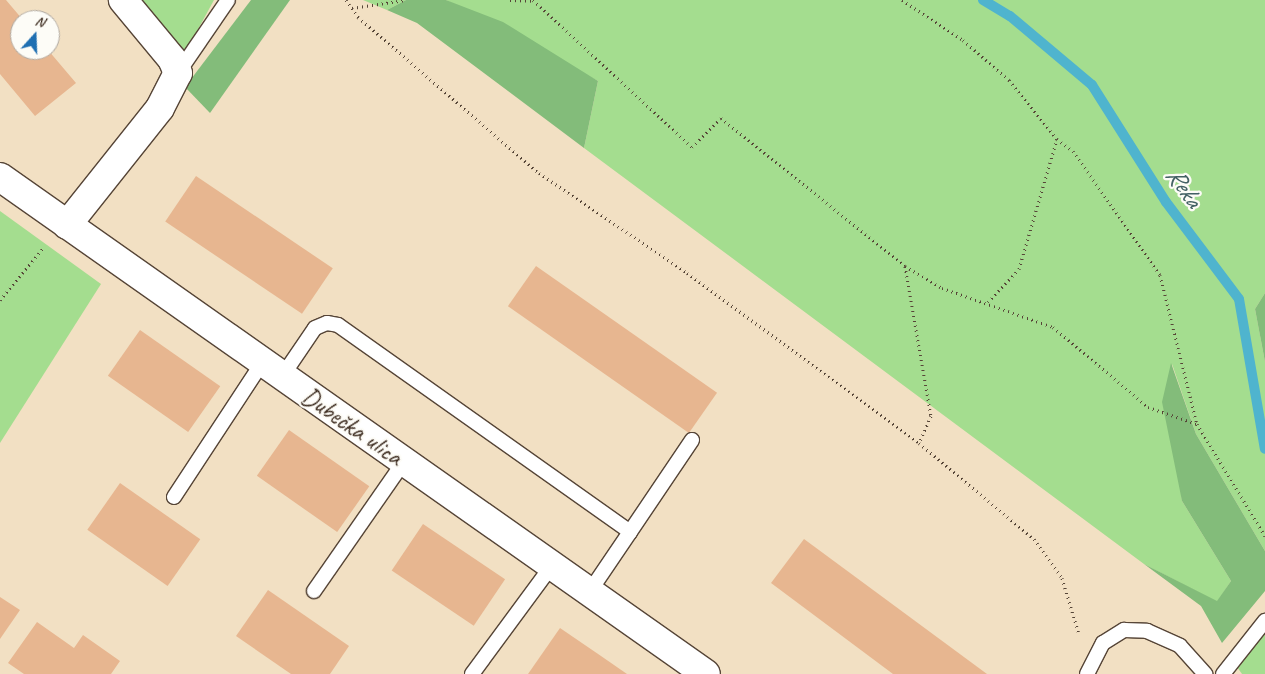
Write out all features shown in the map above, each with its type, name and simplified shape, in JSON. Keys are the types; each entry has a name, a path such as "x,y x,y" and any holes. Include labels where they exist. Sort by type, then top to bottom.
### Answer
{"street":[{"path":"59,232 160,108 178,73 172,59 123,0"},
{"name":"Dubečka ulica","path":"0,177 59,232 271,370 590,592 692,670"}],"lane":[{"path":"178,73 228,0"},
{"path":"174,497 271,370 315,328 327,323 338,325 630,532"},
{"path":"590,592 692,440"},
{"path":"314,591 403,463"},
{"path":"472,674 551,566"},
{"path":"1223,674 1265,621"},
{"path":"1088,670 1103,643 1124,630 1147,631 1180,646 1205,674"}],"path":[{"path":"346,0 352,8 539,173 686,273 919,444 1034,539 1062,578 1088,670"},
{"path":"352,8 406,0"},
{"path":"510,0 533,0 692,147 721,118 904,266 942,288 988,302 1053,327 1148,407 1197,424"},
{"path":"902,0 963,40 1009,80 1057,139 1072,151 1160,275 1197,424 1265,536"},
{"path":"988,302 1019,269 1057,139"},
{"path":"0,300 59,232"},
{"path":"904,266 930,416 919,444"}],"green space":[{"path":"138,0 214,0 184,55"},
{"path":"251,0 290,0 210,113 185,87"},
{"path":"363,0 406,0 387,10"},
{"path":"406,0 446,0 503,22 598,81 584,148 417,23 387,10"},
{"path":"446,0 1265,0 1265,293 1255,309 1265,362 1265,551 1196,434 1172,364 1182,501 1231,581 1217,602 1144,564 584,148 598,81"},
{"path":"0,211 101,284 0,443"},
{"path":"1265,293 1265,362 1255,309"},
{"path":"1171,363 1196,434 1265,551 1265,591 1222,643 1201,606 1144,564 1217,601 1231,581 1182,501 1162,402"},
{"path":"1265,632 1265,674 1242,674 1237,667"}],"building":[{"path":"0,0 6,0 14,10 10,10 10,60 56,60 76,83 35,116 0,74"},
{"path":"196,176 333,268 302,314 165,222"},
{"path":"536,266 717,393 689,433 508,306"},
{"path":"140,330 220,386 188,432 108,376"},
{"path":"289,430 369,486 337,532 257,476"},
{"path":"120,483 200,539 168,586 87,530"},
{"path":"423,524 505,579 474,626 392,570"},
{"path":"804,539 987,674 893,674 771,583"},
{"path":"268,590 349,646 330,674 291,674 236,636"},
{"path":"0,597 20,610 0,639"},
{"path":"37,622 74,648 83,635 120,661 111,674 24,674 8,663"},
{"path":"560,628 601,656 627,674 528,674"}],"waterway":[{"name":"Reka","path":"983,0 1010,16 1092,85 1166,202 1239,299 1265,449"}]}
